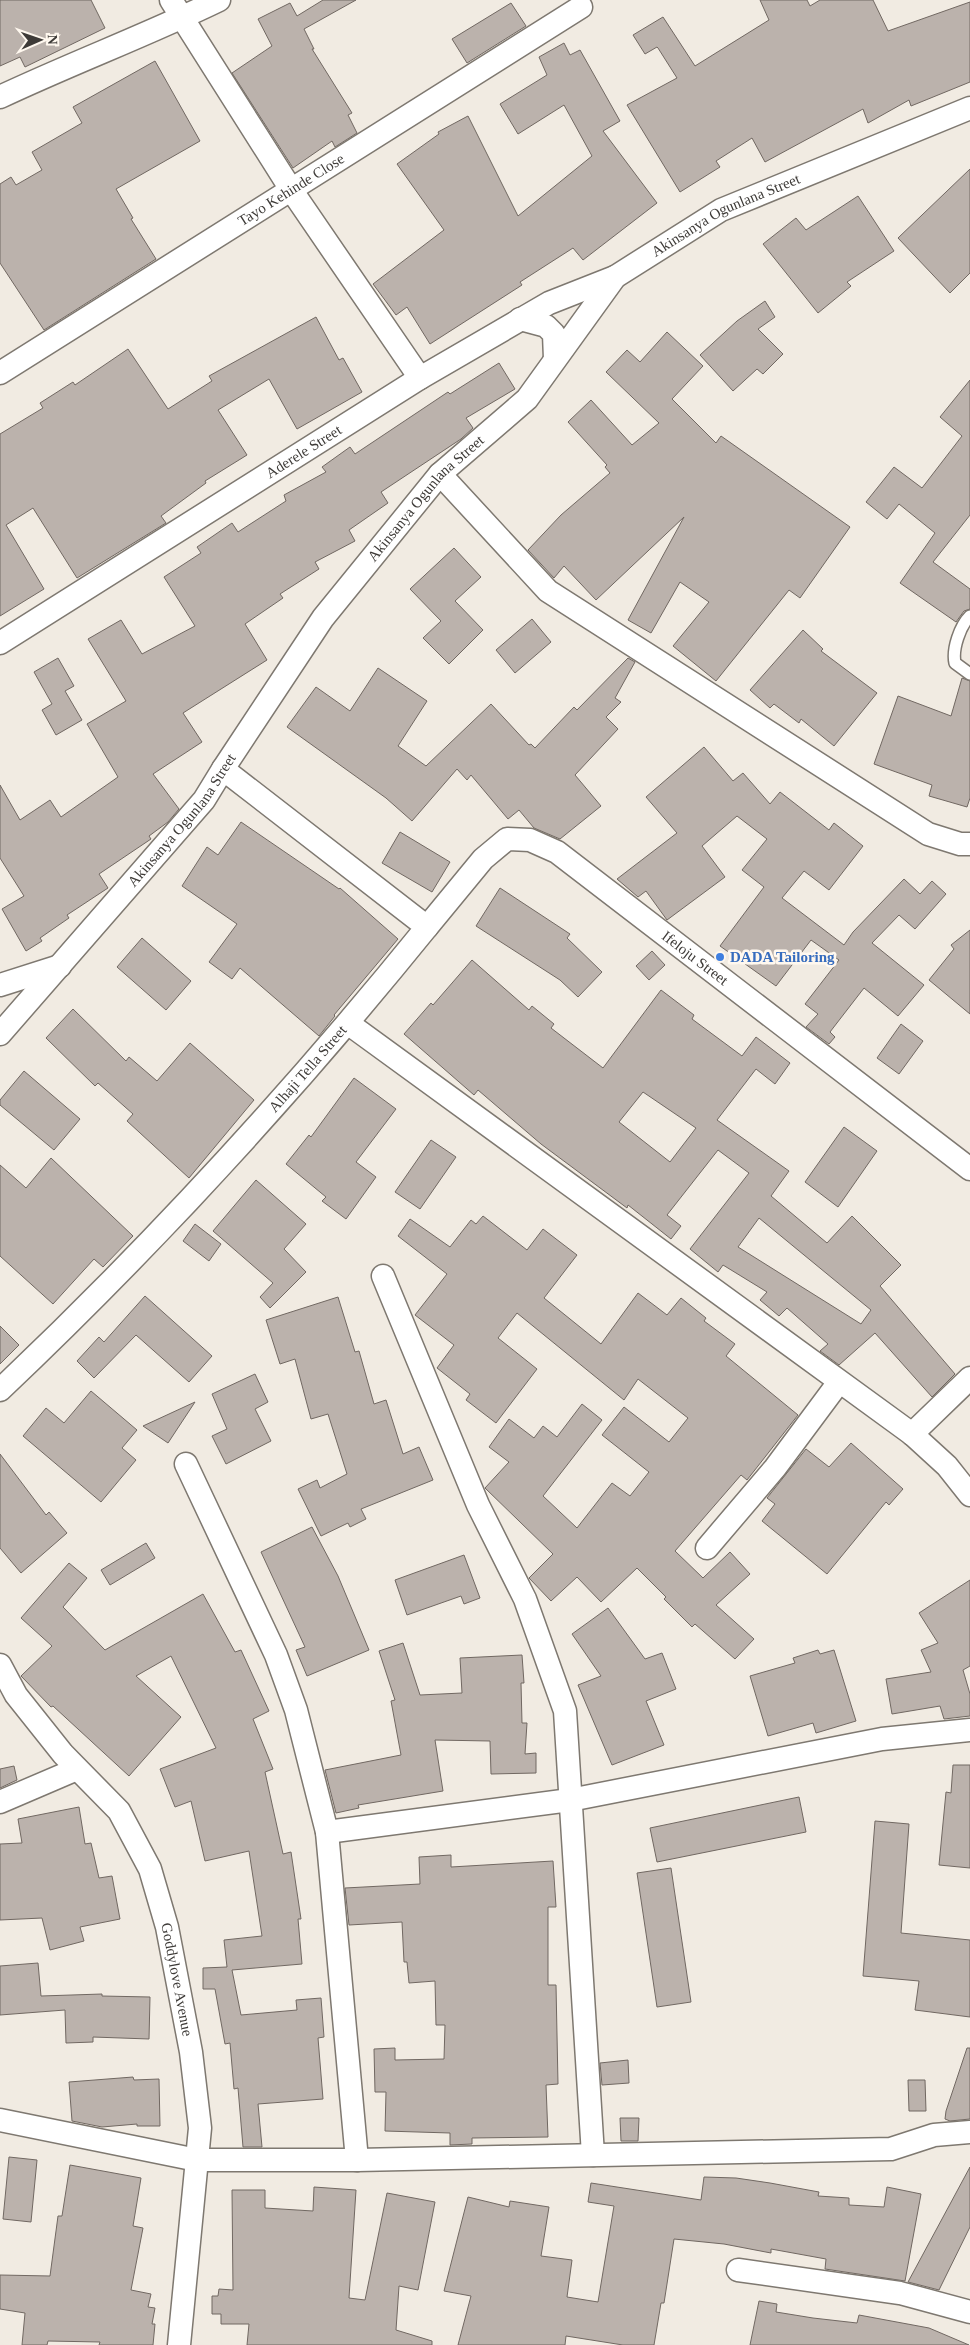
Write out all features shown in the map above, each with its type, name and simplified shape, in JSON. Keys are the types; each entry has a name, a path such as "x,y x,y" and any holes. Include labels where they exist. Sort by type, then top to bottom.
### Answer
{"street":[{"path":"0,97 176,9 219,0"},
{"name":"Tayo Kehinde Close","path":"0,373 292,191 581,7"},
{"path":"176,9 292,191 420,378"},
{"name":"Akinsanya Ogunlana Street","path":"0,1034 204,800 323,618 440,474 527,399 615,277 721,210 970,108"},
{"name":"Aderele Street","path":"0,643 420,378 520,319 569,295 615,277"},
{"path":"569,295 580,303 586,317"},
{"path":"520,319 546,326 554,334 555,359"},
{"path":"440,474 548,591 928,834 960,844 970,844"},
{"path":"223,769 427,927"},
{"name":"Ifeloju Street","path":"427,927 483,859 507,839 530,840 557,852 970,1169"},
{"name":"Alhaji Tella Street","path":"0,1390 75,1320 275,1107 348,1024 427,927"},
{"path":"0,985 60,966"},
{"path":"348,1024 912,1434 947,1466 970,1495"},
{"path":"383,1276 478,1505 525,1599 565,1711 593,2155"},
{"path":"912,1434 970,1378"},
{"path":"707,1548 775,1468 839,1382"},
{"path":"186,1464 276,1655 296,1710 327,1832 357,2160"},
{"name":"Goddylove Avenue","path":"0,1665 16,1696 63,1754 119,1811 150,1869 167,1927 191,2052 200,2128 179,2345"},
{"path":"327,1832 570,1800 882,1739 970,1730"},
{"path":"0,1802 77,1769"},
{"path":"0,2120 197,2160 357,2160 891,2149 934,2135 970,2132"},
{"path":"738,2270 900,2293 970,2312"}],"lane":[{"path":"970,616 964,622 954,652 955,663 970,674"}],"building":[{"path":"0,0 91,0 105,28 25,67 20,57 0,66"},
{"path":"323,0 356,0 304,29 314,49 312,49 352,113 348,115 357,133 335,147 332,141 293,168 232,73 272,46 258,19 290,3 297,16"},
{"path":"760,0 807,0 810,6 820,0 873,0 888,31 970,2 970,82 911,106 909,100 868,123 863,109 765,162 752,138 716,161 720,167 680,192 627,105 677,78 657,47 645,54 633,35 663,17 695,66 769,20"},
{"path":"511,3 526,26 467,63 452,39"},
{"path":"564,43 570,55 580,50 620,121 603,131 657,203 583,260 573,248 520,282 522,285 430,344 407,307 396,315 373,284 444,230 397,164 439,134 438,132 468,116 518,216 592,156 564,105 518,134 500,104 547,75 539,57"},
{"path":"155,61 200,141 116,189 133,218 131,219 156,259 44,330 0,263 0,184 11,177 16,185 42,170 32,152 82,123 73,107"},
{"path":"970,169 970,273 950,293 898,238"},
{"path":"858,196 894,251 847,282 851,286 818,313 763,244 796,218 806,230"},
{"path":"765,301 775,317 758,329 783,354 763,374 757,369 733,391 700,355 737,321"},
{"path":"316,317 339,360 343,358 362,392 297,429 269,379 218,410 247,455 205,481 206,483 161,516 166,523 77,578 33,508 6,525 44,589 0,616 0,434 43,408 40,403 73,382 75,385 128,349 168,409 212,381 209,376"},
{"path":"667,332 703,366 672,399 716,443 721,436 850,527 800,598 789,590 716,681 673,646 709,602 680,582 651,633 628,620 684,517 596,600 564,566 554,578 528,550 561,515 610,473 605,467 607,465 568,422 591,400 632,445 659,423 606,372 627,350 640,362"},
{"path":"499,363 515,389 466,418 473,428 461,439 381,492 388,503 349,530 355,541 315,562 319,569 280,594 283,598 245,624 267,660 183,713 202,742 153,774 179,809 168,822 149,836 151,839 99,874 108,888 67,915 69,918 40,938 42,941 26,951 2,909 24,896 0,858 0,785 20,820 50,800 61,817 118,777 87,724 126,701 88,639 121,620 142,654 195,626 164,577 201,553 197,547 232,523 238,532 286,501 284,495 326,472 322,467 350,447 355,454 448,392 450,394"},
{"path":"970,380 970,515 933,562 970,589 970,609 964,611 956,622 900,583 935,533 899,504 887,519 866,502 894,467 922,488 962,436 940,417"},
{"path":"454,548 481,577 455,601 483,630 449,664 423,638 441,621 410,589"},
{"path":"532,619 551,642 515,673 496,650"},
{"path":"803,630 823,649 821,651 877,693 834,746 801,719 799,723 774,704 770,708 750,690"},
{"path":"58,658 74,686 65,691 82,720 56,735 42,710 52,704 34,672"},
{"path":"628,658 635,662 615,698 621,702 606,717 618,729 575,775 601,806 560,839 534,828 519,810 508,819 471,775 467,780 457,769 412,821 386,798 287,727 316,687 350,711 378,668 427,701 398,746 426,766 491,704 529,745 531,744 535,748 574,707 577,710"},
{"path":"962,678 970,681 970,798 967,807 929,796 932,785 874,764 898,696 951,716"},
{"path":"704,747 733,781 743,773 770,804 780,792 829,830 834,823 863,846 829,890 804,871 782,898 844,945 853,932 904,879 920,894 932,881 946,894 915,929 899,915 872,943 924,985 898,1016 864,988 830,1032 835,1037 829,1044 806,1027 818,1014 805,1004 839,960 811,940 776,986 720,946 764,887 742,870 767,839 737,816 702,846 725,877 667,920 646,891 638,897 617,879 677,833 646,797"},
{"path":"241,822 340,888 398,939 334,1015 319,1036 240,968 232,979 209,962 237,924 182,886 207,847 218,855"},
{"path":"400,832 450,862 432,892 382,863"},
{"path":"500,888 570,934 567,938 602,972 578,997 560,980 476,926"},
{"path":"970,930 970,1014 929,980 954,949 951,945"},
{"path":"142,938 191,981 166,1010 117,967"},
{"path":"652,951 665,965 649,980 636,966"},
{"path":"472,960 529,1010 532,1006 554,1024 551,1028 603,1068 661,990 694,1015 692,1019 742,1056 756,1037 790,1063 775,1084 756,1069 717,1120 789,1171 771,1196 827,1243 852,1216 901,1265 880,1286 955,1374 932,1397 875,1333 839,1365 820,1351 828,1344 787,1308 779,1316 760,1300 767,1292 723,1265 718,1272 690,1249 749,1173 718,1150 667,1215 681,1226 671,1239 628,1205 627,1208 541,1144 478,1090 474,1095 404,1034 431,1003 433,1005","holes":["643,1092 696,1128 670,1162 619,1122","759,1218 871,1310 861,1324 738,1247"]},
{"path":"73,1009 126,1061 129,1057 157,1081 190,1043 254,1100 189,1178 127,1121 133,1114 98,1083 95,1086 46,1038"},
{"path":"901,1024 923,1041 899,1074 877,1058"},
{"path":"24,1071 80,1119 54,1150 0,1105 0,1100"},
{"path":"354,1078 396,1109 356,1162 376,1177 346,1219 322,1201 326,1197 286,1164 309,1135 311,1137"},
{"path":"844,1127 877,1151 838,1207 805,1182"},
{"path":"431,1140 456,1157 420,1209 395,1192"},
{"path":"51,1158 133,1236 103,1267 94,1259 53,1304 0,1256 0,1165 26,1188"},
{"path":"256,1180 306,1224 284,1249 306,1272 270,1308 260,1297 273,1283 213,1231"},
{"path":"483,1216 527,1250 543,1229 577,1255 544,1298 601,1344 638,1293 667,1315 681,1298 706,1318 704,1321 735,1344 726,1356 798,1415 747,1480 741,1475 675,1551 703,1578 730,1552 750,1574 716,1605 754,1639 735,1659 695,1624 692,1627 637,1568 601,1602 577,1577 551,1601 529,1578 553,1554 485,1488 509,1462 489,1447 509,1419 534,1438 543,1426 557,1437 582,1404 602,1420 543,1496 577,1528 612,1483 630,1496 649,1472 602,1435 624,1407 669,1442 688,1418 638,1379 624,1400 517,1313 498,1338 537,1369 496,1423 466,1400 470,1394 437,1368 454,1345 415,1315 447,1274 398,1236 410,1219 450,1247 471,1220 476,1224"},
{"path":"195,1224 221,1244 209,1261 183,1241"},
{"path":"145,1296 212,1356 189,1382 136,1335 94,1378 77,1361 99,1337 104,1342"},
{"path":"338,1297 355,1352 359,1351 374,1404 386,1400 403,1454 419,1447 433,1480 361,1509 366,1519 350,1527 348,1523 321,1536 298,1489 317,1480 320,1488 347,1474 328,1414 311,1419 295,1359 280,1364 266,1320"},
{"path":"0,1326 19,1345 0,1364"},
{"path":"255,1374 268,1402 255,1409 271,1441 226,1464 212,1436 227,1429 212,1394"},
{"path":"91,1391 137,1430 122,1448 136,1460 101,1502 23,1436 46,1408 64,1423"},
{"path":"195,1402 168,1443 143,1426"},
{"path":"851,1443 903,1489 889,1505 886,1502 827,1574 762,1521 775,1504 767,1498 806,1449 829,1467"},
{"path":"0,1454 46,1515 49,1512 67,1533 21,1573 0,1548"},
{"path":"312,1527 338,1576 369,1650 307,1676 296,1650 305,1647 261,1552"},
{"path":"146,1543 155,1558 110,1585 101,1570"},
{"path":"464,1555 480,1598 464,1604 461,1596 407,1615 395,1580"},
{"path":"69,1563 87,1578 63,1607 105,1650 203,1594 235,1652 241,1650 269,1711 253,1719 273,1769 265,1772 283,1854 291,1852 301,1919 298,1919 302,1964 232,1970 241,2015 297,2010 296,2000 321,1998 324,2037 318,2038 323,2099 258,2104 262,2147 243,2147 238,2088 234,2089 230,2043 225,2044 215,1989 203,1989 203,1968 227,1967 224,1940 262,1936 249,1851 205,1861 191,1801 175,1807 160,1769 216,1748 171,1656 136,1676 181,1717 129,1776 53,1706 51,1707 21,1676 52,1646 21,1618"},
{"path":"970,1580 970,1666 963,1670 970,1694 970,1716 944,1719 940,1706 892,1714 886,1679 931,1672 921,1650 938,1643 919,1613"},
{"path":"608,1608 645,1659 662,1653 676,1689 646,1701 664,1745 612,1765 578,1685 601,1676 572,1634"},
{"path":"403,1643 420,1695 462,1693 460,1658 522,1655 524,1683 521,1683 522,1723 527,1723 525,1754 536,1753 536,1773 491,1774 490,1741 435,1740 443,1791 358,1805 359,1808 336,1813 325,1770 401,1755 391,1701 395,1700 379,1651"},
{"path":"818,1650 820,1654 834,1650 856,1721 816,1733 813,1723 768,1736 750,1676 795,1663 793,1658"},
{"path":"953,1765 970,1765 970,1868 939,1865 946,1792 951,1793"},
{"path":"14,1766 17,1780 0,1788 0,1769"},
{"path":"799,1797 806,1832 657,1862 650,1828"},
{"path":"79,1807 85,1844 91,1843 99,1878 112,1876 120,1919 80,1927 84,1941 50,1950 42,1918 0,1920 0,1844 22,1843 18,1819"},
{"path":"875,1821 909,1824 901,1933 970,1940 970,2017 915,2010 919,1981 863,1976"},
{"path":"451,1855 451,1867 553,1861 556,1907 548,1907 548,1985 556,1985 558,2084 546,2085 548,2137 472,2138 472,2144 450,2145 450,2133 385,2131 386,2092 375,2092 374,2049 395,2048 395,2060 444,2059 445,2025 436,2025 435,1981 409,1983 407,1962 404,1962 402,1922 349,1925 345,1888 420,1884 419,1857"},
{"path":"671,1868 691,2002 657,2007 637,1873"},
{"path":"38,1963 41,1996 102,1994 102,1996 150,1997 149,2039 93,2037 93,2042 66,2043 65,2010 0,2015 0,1966"},
{"path":"967,2048 970,2048 970,2119 950,2121 945,2119 946,2111"},
{"path":"628,2060 629,2083 602,2085 600,2063"},
{"path":"133,2077 134,2080 159,2079 160,2126 137,2126 137,2124 102,2127 72,2121 69,2082"},
{"path":"908,2080 925,2080 926,2111 909,2111"},
{"path":"620,2118 639,2118 638,2141 621,2141"},
{"path":"9,2157 37,2160 31,2222 3,2219"},
{"path":"70,2165 141,2178 133,2226 143,2228 131,2290 151,2294 148,2307 155,2308 152,2324 155,2324 153,2345 99,2345 100,2342 48,2341 47,2345 22,2345 25,2313 0,2309 0,2275 50,2276 58,2216 62,2216"},
{"path":"970,2167 970,2227 939,2290 908,2282"},
{"path":"704,2177 736,2178 819,2192 818,2196 849,2198 849,2205 884,2207 887,2187 921,2194 905,2281 825,2269 826,2259 771,2249 771,2253 724,2244 674,2239 664,2303 661,2303 654,2345 623,2345 566,2336 565,2345 458,2345 471,2296 444,2291 468,2197 509,2207 510,2201 549,2207 541,2256 572,2260 567,2297 598,2302 614,2206 588,2202 591,2183 701,2200"},
{"path":"314,2187 356,2190 349,2298 365,2300 387,2193 435,2202 418,2290 399,2286 396,2330 432,2341 432,2345 247,2345 249,2324 221,2324 221,2314 212,2314 212,2296 218,2296 219,2289 233,2290 232,2190 265,2190 265,2208 313,2211"},
{"path":"759,2301 777,2304 776,2312 813,2318 857,2323 859,2315 929,2328 969,2345 750,2345"}],"place":[{"name":"DADA Tailoring","path":"720,957"}]}
